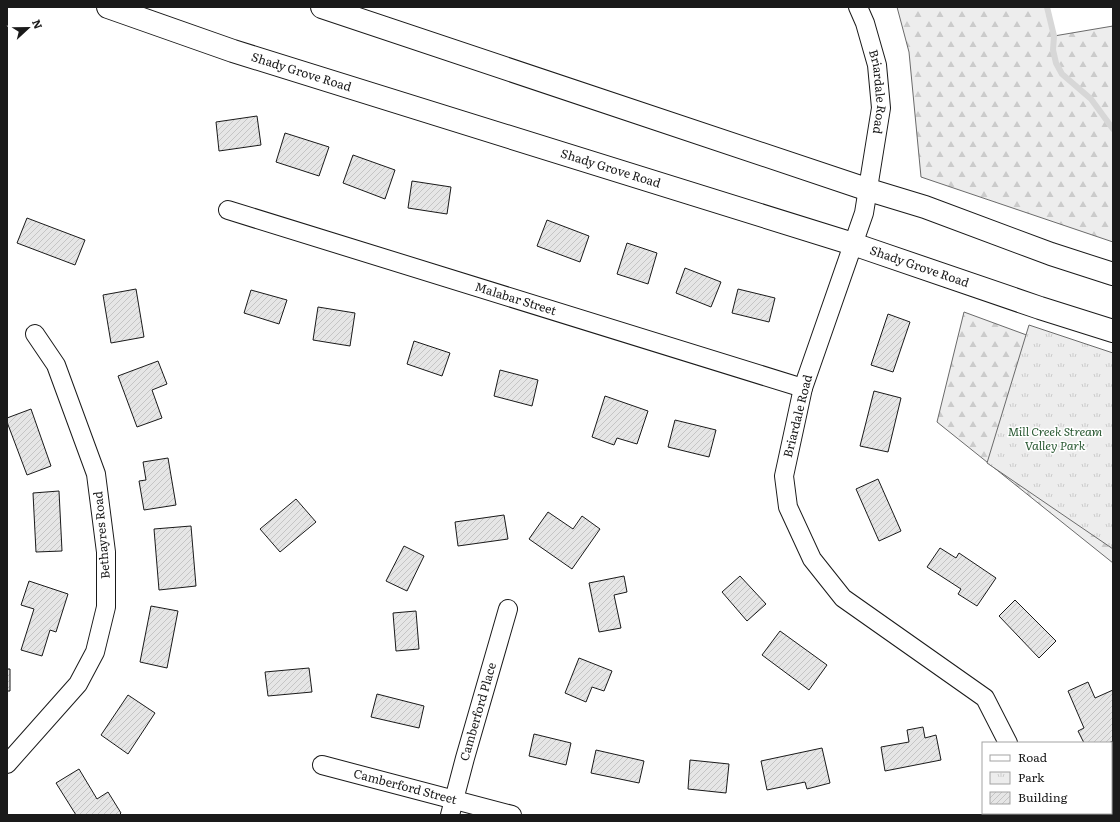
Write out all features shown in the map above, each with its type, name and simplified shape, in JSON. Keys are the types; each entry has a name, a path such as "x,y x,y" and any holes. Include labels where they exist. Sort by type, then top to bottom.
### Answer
{"main road":[{"name":"Shady Grove Road","path":"108,7 240,53 853,244 1040,308 1113,331"},
{"path":"322,7 869,190 925,207 1051,254 1113,274"}],"street":[{"name":"Briardale Road","path":"858,7 865,23 877,65 881,108 869,190 864,213 803,388 784,476 788,507 812,559 843,598 985,698 1007,742"},
{"name":"Malabar Street","path":"228,210 803,388"},
{"name":"Bethayres Road","path":"7,764 78,684 95,652 106,607 106,552 96,474 56,365 35,334"},
{"name":"Camberford Place","path":"452,807 508,609"},
{"name":"Camberford Street","path":"322,766 452,807 512,815"}],"green space":[{"path":"897,7 1047,7 1054,36 1113,26 1113,242 921,177 909,52"},
{"name":"Mill Creek Stream Valley Park","path":"964,312 1113,366 1113,563 937,422"},
{"name":"Mill Creek Stream Valley Park","path":"1029,325 1113,353 1113,549 987,463"}],"building":[{"path":"257,116 261,145 219,151 216,122"},
{"path":"285,133 329,147 319,176 276,162"},
{"path":"353,155 395,170 385,199 343,183"},
{"path":"412,181 451,187 447,214 408,208"},
{"path":"27,218 85,240 75,265 17,243"},
{"path":"547,220 589,236 580,262 537,246"},
{"path":"627,243 657,253 648,284 617,274"},
{"path":"685,268 721,282 711,307 676,293"},
{"path":"136,289 144,337 111,343 103,295"},
{"path":"738,289 775,298 769,322 732,313"},
{"path":"251,290 287,300 279,324 244,313"},
{"path":"318,307 355,313 350,346 313,340"},
{"path":"888,314 910,322 893,372 871,365"},
{"path":"414,341 450,353 442,376 407,364"},
{"path":"158,361 167,384 152,390 162,418 137,427 118,376"},
{"path":"500,370 538,380 532,406 494,396"},
{"path":"874,391 901,398 888,452 860,446"},
{"path":"605,396 648,411 637,444 617,438 614,445 592,437"},
{"path":"31,409 51,466 27,475 7,422 7,418"},
{"path":"675,420 716,430 709,457 668,447"},
{"path":"168,458 176,505 144,510 139,481 146,480 143,462"},
{"path":"878,479 901,531 879,541 856,489"},
{"path":"59,491 62,551 36,552 33,493"},
{"path":"296,499 316,522 280,552 260,529"},
{"path":"548,512 573,529 582,516 600,529 572,569 529,539"},
{"path":"504,515 508,539 458,546 455,522"},
{"path":"191,526 196,586 159,590 154,529"},
{"path":"404,546 424,556 407,591 386,581"},
{"path":"940,548 956,558 959,553 996,578 977,606 958,594 961,589 927,567"},
{"path":"624,576 627,592 614,595 621,628 599,632 589,583"},
{"path":"740,576 766,604 747,621 722,592"},
{"path":"29,581 68,594 56,632 50,630 42,656 21,650 34,609 21,605"},
{"path":"1015,600 1056,641 1039,658 999,616"},
{"path":"151,606 178,611 167,668 140,662"},
{"path":"416,611 419,649 396,651 393,613"},
{"path":"780,631 827,665 809,690 762,655"},
{"path":"579,658 612,671 604,691 592,687 586,702 565,693"},
{"path":"309,668 312,692 268,696 265,672"},
{"path":"7,669 10,669 10,691 7,691"},
{"path":"1088,682 1095,698 1113,690 1113,741 1084,742 1078,731 1084,728 1068,691"},
{"path":"377,694 424,706 419,728 371,717"},
{"path":"128,695 155,713 128,754 101,735"},
{"path":"923,727 925,738 936,735 941,760 885,771 881,747 909,742 907,730"},
{"path":"534,734 571,743 566,765 529,756"},
{"path":"822,748 830,783 807,789 805,782 767,790 761,761"},
{"path":"596,750 644,761 639,783 591,773"},
{"path":"690,760 729,764 726,793 688,789"},
{"path":"79,769 97,799 108,792 121,813 119,815 76,815 56,783"},
{"path":"1112,786 1113,815 1102,815 1112,814"}],"waterway":[{"path":"1047,7 1054,36 1053,50 1056,63 1062,74 1091,99 1113,129"}]}
